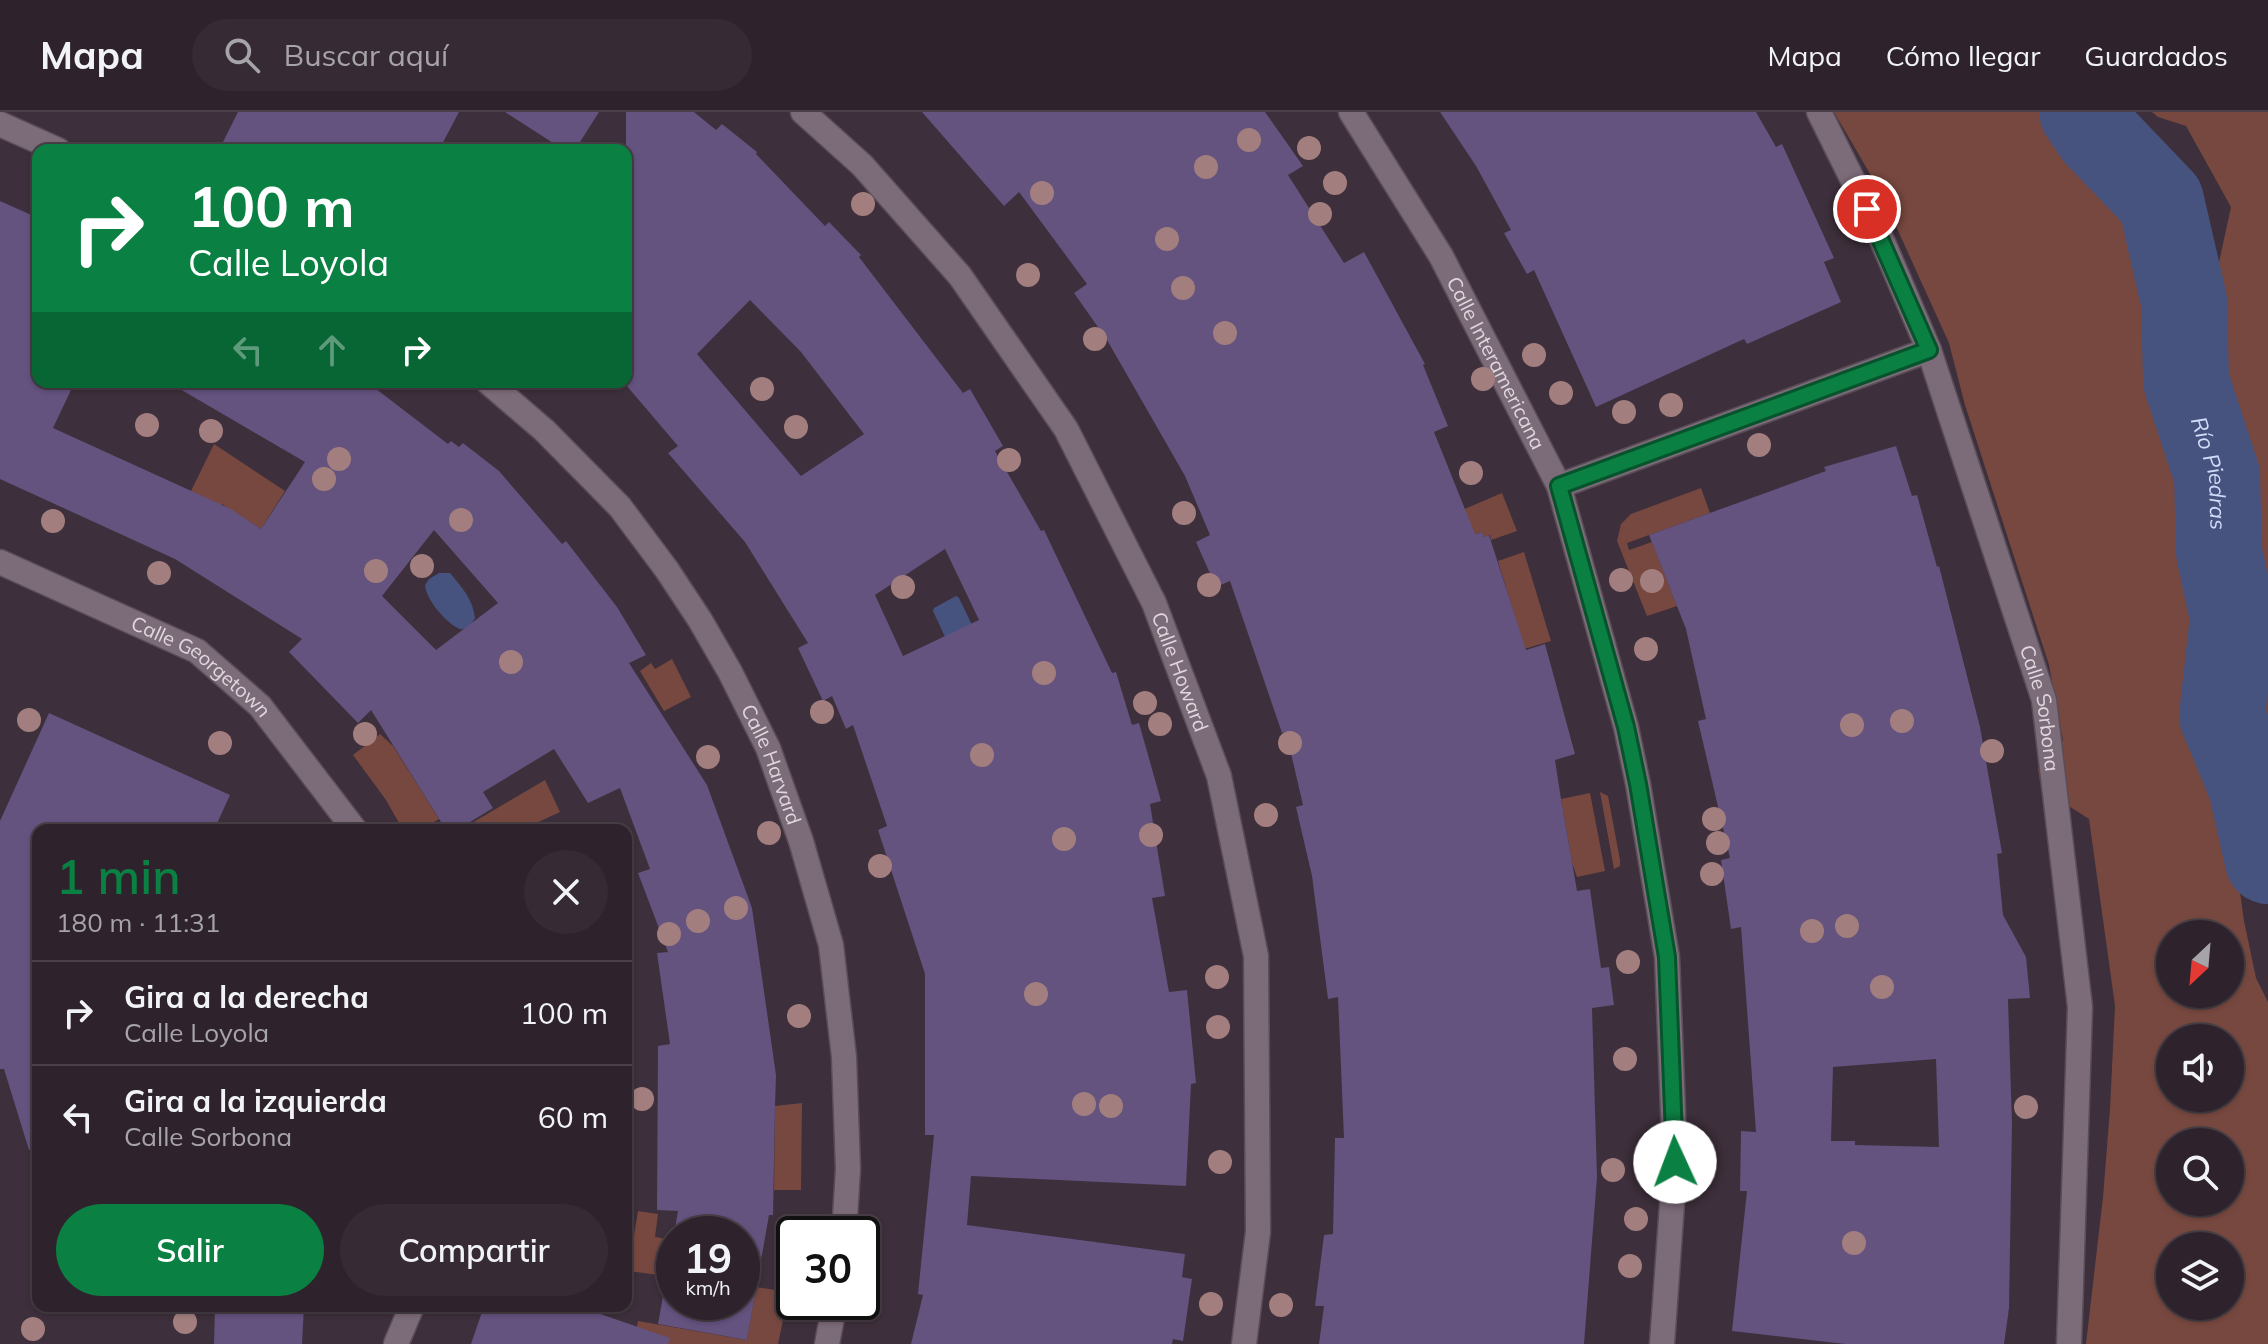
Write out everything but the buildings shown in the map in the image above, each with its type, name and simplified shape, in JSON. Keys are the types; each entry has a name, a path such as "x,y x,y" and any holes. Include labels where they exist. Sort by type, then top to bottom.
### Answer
{"street":[{"name":"Calle Howard","path":"803,112 862,165 960,276 1066,429 1154,603 1219,776 1256,956 1258,1232 1244,1344"},
{"name":"Calle Interamericana","path":"1351,112 1441,256 1559,486 1626,727 1667,957 1675,1162 1662,1344"},
{"name":"Calle Sorbona","path":"1819,112 1879,233 1929,350 2044,700 2080,1007 2069,1344"},
{"path":"0,124 45,144"},
{"path":"1559,486 1929,350"},
{"name":"Calle Harvard","path":"495,388 544,430 620,507 700,620 768,748 801,841 831,945 844,1057 848,1169 845,1216"},
{"name":"Calle Georgetown","path":"0,562 197,651 260,706 350,824"},
{"path":"396,1344 409,1312"},
{"path":"827,1344 832,1320"}],"shaded area":[{"path":"1834,112 2043,112 2061,147 2118,211 2167,298 2164,340 2169,373 2185,422 2191,459 2205,476 2193,504 2187,553 2205,626 2206,719 2234,725 2249,767 2230,802 2244,920 2156,920 2156,1008 2244,1008 2244,921 2256,978 2268,1002 2268,1344 2086,1344 2103,1197 2115,1006 2089,819 2041,788 2038,768 2063,740 2049,665 1965,405 1949,343 1880,191"},
{"path":"2152,112 2268,112 2268,611 2248,484 2233,412 2211,336 2218,267 2231,207 2186,126"},
{"path":"214,444 285,491 261,529 222,504 195,542 191,491"},
{"path":"1701,488 1710,513 1627,543 1629,550 1652,542 1677,606 1647,616 1617,541 1621,524 1631,514"},
{"path":"1502,493 1517,531 1491,540 1490,535 1484,537 1481,532 1440,546 1521,637 1498,561 1524,552 1551,641 1407,684 1441,519"},
{"path":"2268,633 2268,764 2262,763 2247,732 2245,695"},
{"path":"672,659 691,697 664,711 640,671 651,663 655,669"},
{"path":"380,734 393,746 439,819 430,824 400,824 353,755"},
{"path":"545,780 560,812 534,824 470,824"},
{"path":"1600,792 1608,796 1620,860 1620,866 1614,869"},
{"path":"1590,793 1605,871 1577,877 1561,799"},
{"path":"802,1103 801,1190 774,1190 775,1106"},
{"path":"638,1211 658,1214 656,1275 632,1272 632,1247"},
{"path":"760,1288 776,1290 776,1320 783,1320 778,1344 633,1344 638,1321 747,1340 750,1320 760,1320"}],"water":[{"path":"439,573 450,573 463,589 474,611 475,618 469,627 458,628 436,609 425,585"},
{"path":"956,596 985,652 958,665 933,611"}],"waterway":[{"name":"Río Piedras","path":"2082,112 2097,134 2161,201 2184,301 2186,381 2217,475 2219,552 2233,618 2222,716 2251,786 2268,861"}],"route":[{"path":"1675,1162 1667,957 1638,784 1626,727 1559,486 1929,350 1867,209"}]}
